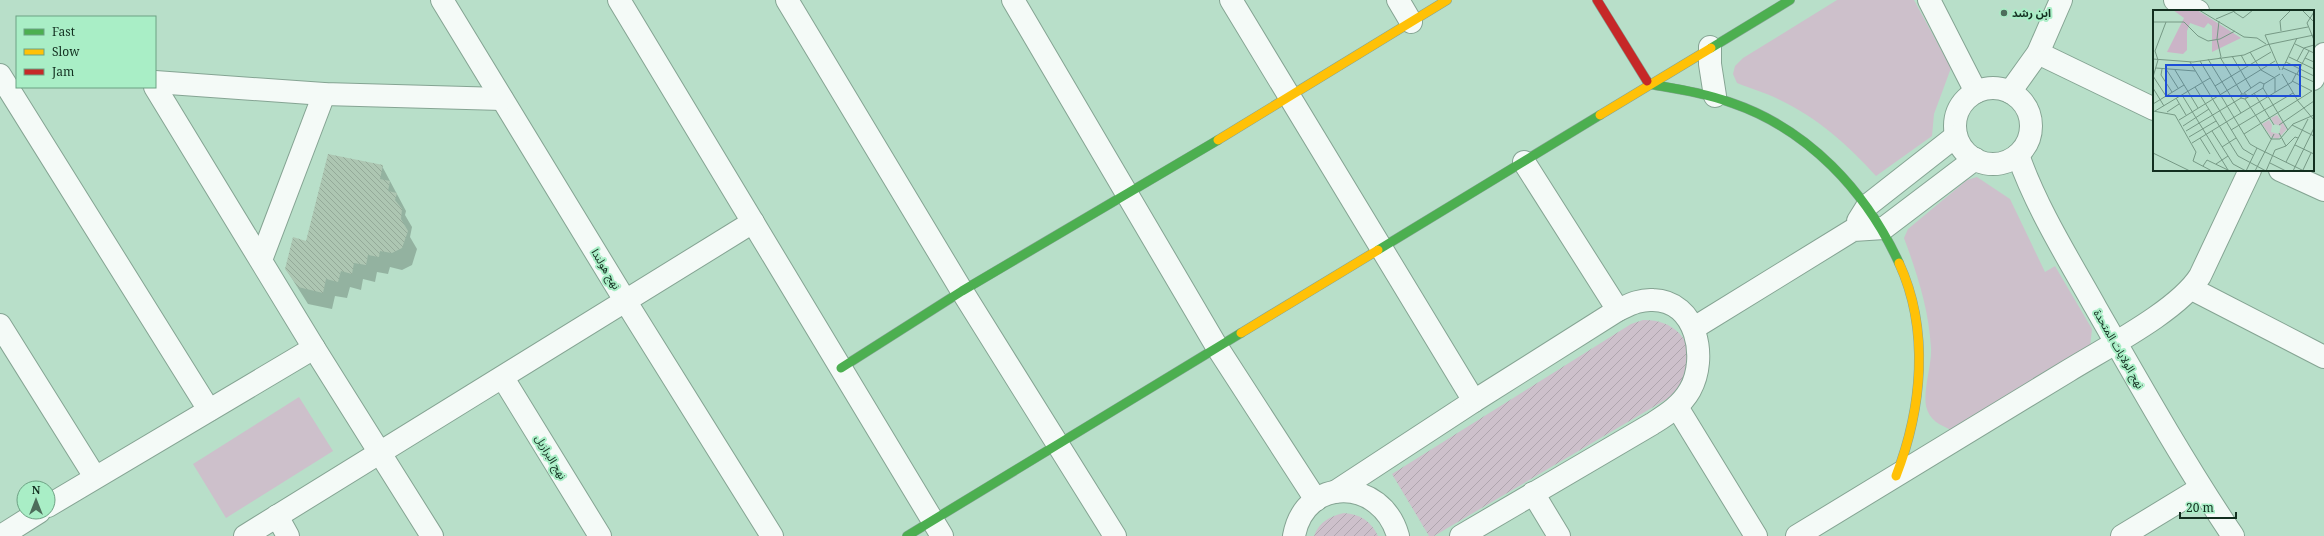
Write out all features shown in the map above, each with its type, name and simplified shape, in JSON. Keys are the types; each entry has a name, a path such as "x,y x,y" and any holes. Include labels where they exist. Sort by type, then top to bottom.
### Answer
{"street":[{"name":"نهج هولندا","path":"442,0 626,302 772,536"},
{"path":"618,0 937,528"},
{"path":"787,0 962,291 1114,536"},
{"path":"1013,0 1125,193 1217,347 1326,496"},
{"path":"1231,0 1380,250 1474,401"},
{"path":"1398,0 1411,22"},
{"path":"841,368 962,291 1125,193 1290,98 1447,0"},
{"path":"1597,0 1649,84 1715,96 1757,113 1785,129 1824,158 1847,180 1868,205 1884,228 1908,283 1916,315 1920,355 1916,411 1910,438 1896,476"},
{"path":"907,536 937,528 1057,444 1380,250 1649,84 1790,0"},
{"name":"نهج الولايات المتحدة","path":"1929,0 1994,90 2022,101 2029,114 2031,129 2022,149 2027,181 2115,342 2201,488 2233,536"},
{"path":"2022,149 2004,162 1989,164 1975,159 1963,150 1956,136 1955,123 1958,110 1965,100 1994,90 2038,53 2061,0"},
{"path":"2175,0 2196,10"},
{"path":"1710,47 1710,64 1715,96"},
{"path":"2038,53 2153,109"},
{"path":"0,71 16,72"},
{"path":"0,75 210,410"},
{"path":"156,82 324,94 502,99"},
{"path":"156,88 314,348 381,452 432,536"},
{"path":"261,260 324,94"},
{"path":"1694,328 1853,230 1868,205 1956,136"},
{"path":"1853,230 1884,228 1975,159"},
{"path":"1524,162 1618,310"},
{"path":"1797,536 2115,342 2181,300 2192,289 2250,171"},
{"path":"2282,171 2324,190"},
{"path":"245,536 626,302 753,222"},
{"path":"2192,289 2324,357"},
{"path":"1294,536 1296,526 1304,511 1618,310 1636,302 1653,300 1668,303 1682,313 1694,328 1699,350 1698,373 1690,391 1677,407 1652,424 1461,536"},
{"path":"0,325 95,477"},
{"path":"56,501 314,348"},
{"name":"نهج البرازيل","path":"503,378 600,536"},
{"path":"1677,407 1756,536"},
{"path":"2122,536 2201,488"},
{"path":"1326,496 1352,492 1369,496 1383,506 1393,520 1398,536"},
{"path":"1533,493 1559,536"},
{"path":"276,516 288,536"},
{"path":"1,536 26,520"}],"shaded area":[{"path":"1837,0 1914,0 1951,68 1934,114 1932,136 1876,176 1855,154 1820,124 1794,107 1765,93 1737,83 1733,74 1735,66 1743,58"},
{"path":"1977,177 2010,199 2045,272 2055,266 2092,329 2090,348 1951,430 1939,424 1927,411 1925,399 1931,355 1930,334 1922,292 1904,238 1908,229 1967,180"},
{"path":"1643,320 1659,322 1672,327 1681,335 1687,346 1689,358 1688,371 1682,384 1672,396 1434,536 1429,536 1392,474 1631,324"},
{"path":"299,397 333,451 226,518 193,464"},
{"path":"1344,513 1355,515 1364,519 1372,526 1378,536 1314,536 1322,523 1334,516"}],"building":[{"path":"328,154 383,165 380,179 390,181 388,191 397,193 395,200 402,209 401,219 408,231 402,248 392,253 380,251 379,257 368,255 366,265 354,263 352,274 341,271 338,282 326,279 323,293 298,287 285,269 293,237 306,241"}],"traffic: fast":[{"path":"1711,48 1790,0"},
{"path":"1647,81 1649,84 1701,94 1722,100 1760,114 1786,129 1810,146 1832,166 1870,211 1899,263"},
{"path":"1378,250 1600,115"},
{"path":"841,368 962,291 1218,140"},
{"path":"907,536 1241,333"}],"traffic: slow":[{"path":"1218,140 1447,0"},
{"path":"1600,115 1711,48"},
{"path":"1241,333 1378,250"},
{"path":"1896,476 1912,424 1917,397 1919,370 1919,342 1915,315 1909,289 1899,263"}],"traffic: jam":[{"path":"1597,0 1647,81"}],"place":[{"name":"ابن رشد","path":"2004,13"}]}
